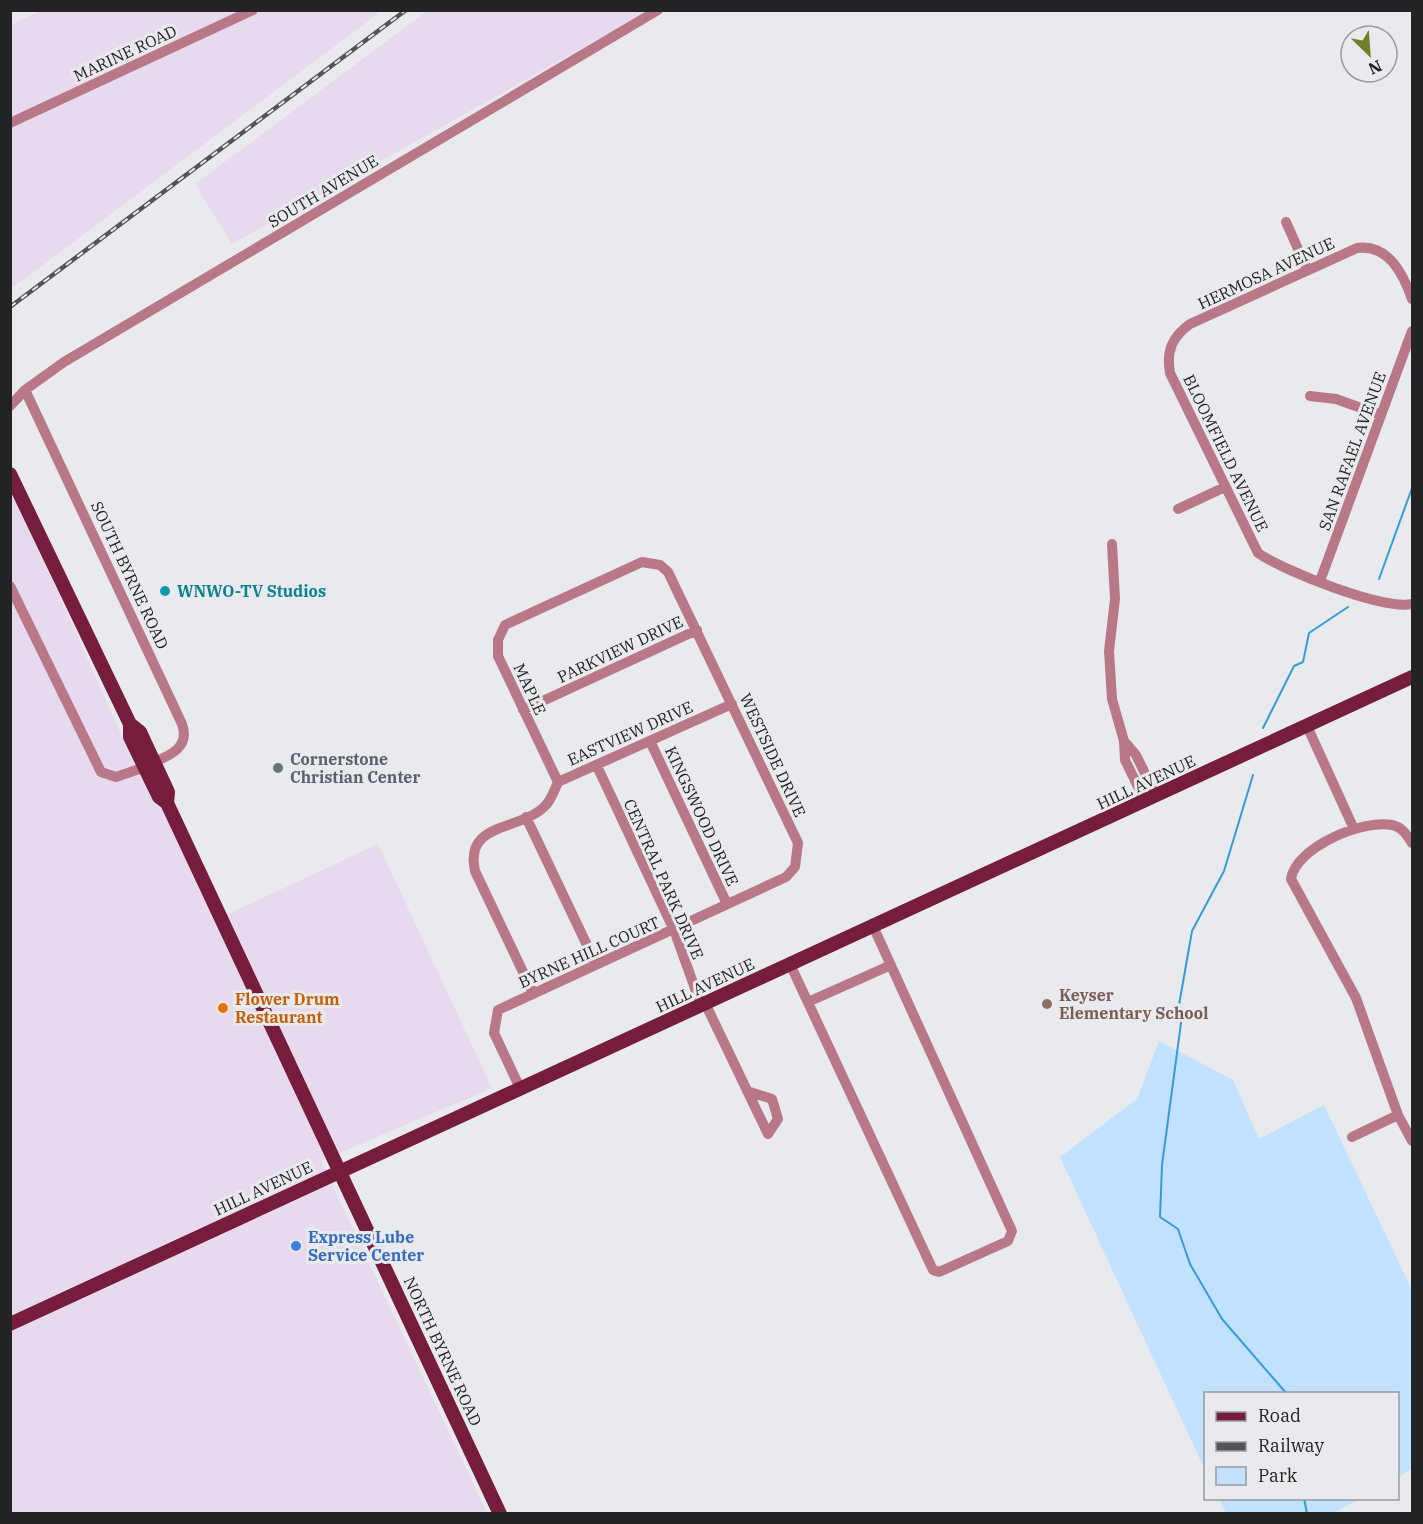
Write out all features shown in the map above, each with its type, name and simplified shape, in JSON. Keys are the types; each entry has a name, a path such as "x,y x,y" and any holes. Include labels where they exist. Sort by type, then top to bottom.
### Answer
{"main road":[{"path":"10,474 130,724 140,732 150,765 168,792 167,803 341,1170"},
{"name":"HILL AVENUE","path":"12,1321 1413,677"},
{"name":"NORTH BYRNE ROAD","path":"341,1170 500,1514"}],"street":[{"name":"MARINE ROAD","path":"10,123 253,10"},
{"name":"SOUTH AVENUE","path":"10,406 25,390 64,362 658,10"},
{"path":"1286,222 1307,270"},
{"name":"HERMOSA AVENUE","path":"1171,345 1178,333 1190,324 1357,248 1382,252 1397,267 1413,299"},
{"name":"SAN RAFAEL AVENUE","path":"1320,581 1413,331"},
{"name":"BLOOMFIELD AVENUE","path":"1171,345 1168,360 1170,373 1258,553 1269,561 1371,600 1397,606 1412,605"},
{"name":"SOUTH BYRNE ROAD","path":"10,586 100,772 116,777 150,765 181,746 185,735 182,724 25,390"},
{"path":"1310,396 1336,399 1381,415"},
{"path":"1178,509 1225,487"},
{"path":"1112,544 1115,599 1109,651 1112,699 1124,741 1125,760 1150,798"},
{"name":"WESTSIDE DRIVE","path":"522,617 642,562 660,565 672,580 697,630 798,843 795,867 786,877 770,885"},
{"name":"MAPLE","path":"522,617 505,625 498,640 498,656 558,782"},
{"name":"PARKVIEW DRIVE","path":"523,710 697,630"},
{"name":"EASTVIEW DRIVE","path":"533,993 475,871 472,859 475,845 486,835 544,808 558,782 732,704"},
{"path":"1307,726 1354,829"},
{"name":"KINGSWOOD DRIVE","path":"650,741 727,904"},
{"name":"CENTRAL PARK DRIVE","path":"597,766 674,930 703,1004 747,1091"},
{"path":"526,817 596,964"},
{"path":"1413,843 1404,830 1392,825 1354,829 1308,851 1292,870 1291,879 1356,998 1398,1115 1413,1141"},
{"name":"BYRNE HILL COURT","path":"520,1088 494,1033 498,1010 770,885"},
{"path":"790,964 933,1270 939,1272 1008,1241 1012,1231 873,926"},
{"path":"808,1002 891,965"},
{"path":"1352,1137 1398,1115"}],"shaded area":[{"path":"42,10 376,11 378,14 11,289 11,25"},
{"path":"427,11 649,11 232,244 195,184"},
{"path":"10,485 137,770 184,838 222,917 378,844 492,1088 321,1161 487,1513 11,1513"}],"green space":[{"path":"1159,1041 1233,1080 1259,1139 1324,1105 1412,1290 1412,1469 1399,1476 1399,1392 1204,1392 1204,1468 1060,1157 1137,1099"},
{"path":"1220,1500 1358,1500 1333,1513 1226,1513"}],"waterway":[{"path":"1379,579 1412,488"},
{"path":"1263,728 1294,666 1303,662 1309,633 1348,607"},
{"path":"1253,775 1224,871 1192,931 1179,1005 1181,1023 1162,1165 1160,1217 1178,1229 1190,1264 1222,1319 1285,1392"},
{"path":"1304,1500 1307,1514"}],"railway":[{"path":"10,307 406,10"}],"place":[{"name":"WNWO-TV Studios","path":"165,591"},
{"name":"Cornerstone Christian Center","path":"278,768"},
{"name":"Keyser Elementary School","path":"1047,1004"},
{"name":"Flower Drum Restaurant","path":"223,1008"},
{"name":"Express Lube Service Center","path":"296,1246"}]}
